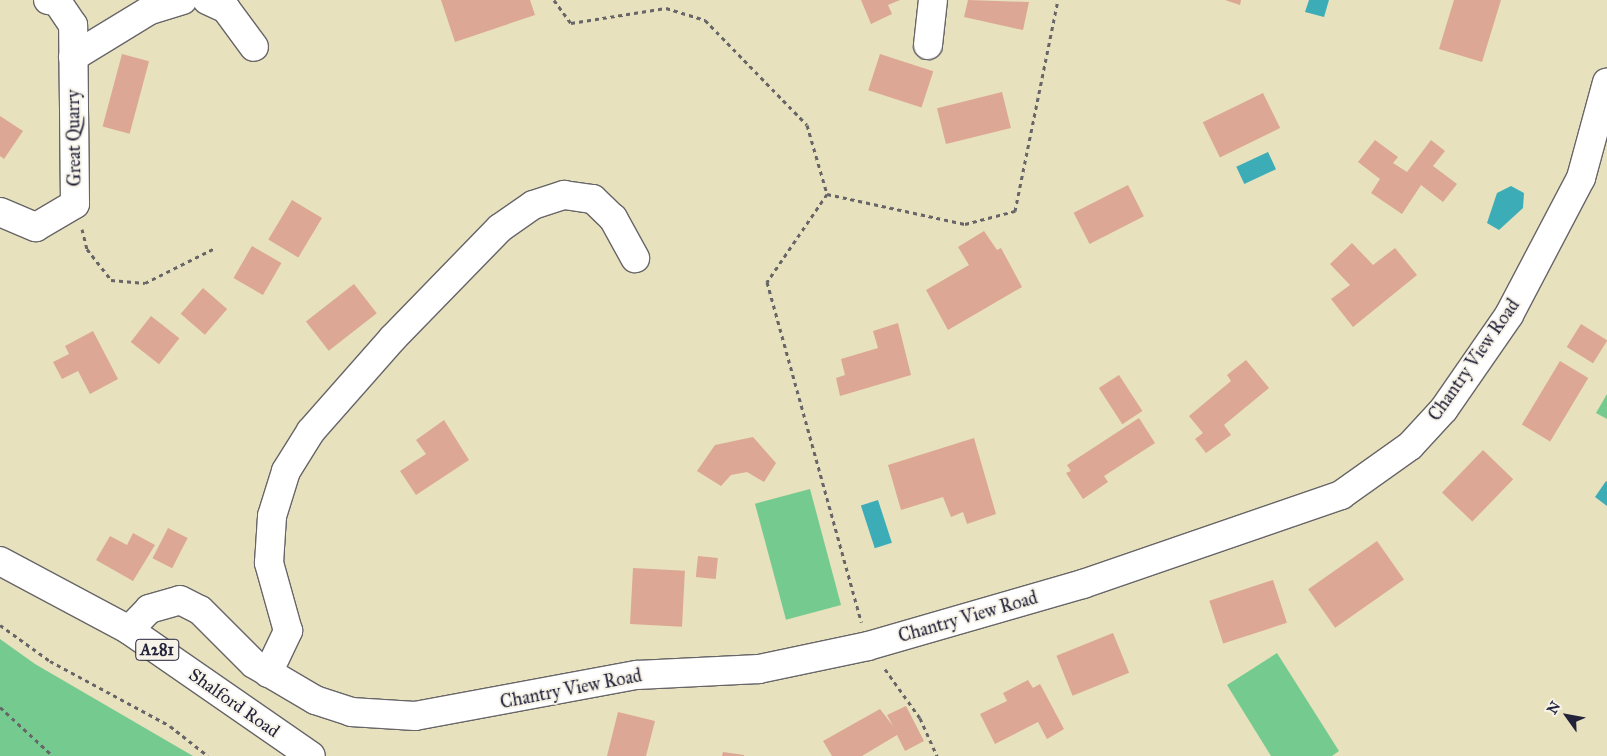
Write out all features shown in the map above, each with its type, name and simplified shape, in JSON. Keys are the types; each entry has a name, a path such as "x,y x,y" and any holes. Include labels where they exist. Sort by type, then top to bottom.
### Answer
{"street":[{"name":"Great Quarry","path":"0,212 36,227 75,204 73,25 57,1 48,0"},
{"path":"73,57 150,10 183,0"},
{"path":"207,0 226,9 254,46"},
{"path":"928,45 933,0"},
{"name":"Chantry View Road","path":"128,630 149,609 180,600 200,610 268,673 315,700 351,712 415,716 637,675 759,669 868,646 1083,584 1342,495 1410,446 1444,409 1508,316 1581,178 1607,82"},
{"path":"268,673 288,631 269,563 272,516 286,471 311,432 369,365 471,254 533,205 564,195 593,199 613,218 635,258"},
{"name":"Shalford Road","path":"0,561 128,630 311,756"}],"path":[{"path":"554,0 571,23 666,8 705,20 807,125 827,194"},
{"path":"827,194 964,224 1015,211 1058,0"},
{"path":"827,194 767,282 868,646 920,718 937,756"},
{"path":"75,204 87,249 111,280 145,283 215,248"},
{"path":"0,625 50,661 170,726 208,756"},
{"path":"0,707 53,756"}],"green space":[{"path":"1607,394 1607,419 1596,413"},
{"path":"810,489 841,605 786,620 755,504"},
{"path":"0,639 35,664 193,756 0,756"},
{"path":"1277,653 1339,751 1332,756 1271,756 1227,685"}],"water":[{"path":"1309,0 1329,0 1324,17 1305,12"},
{"path":"1268,152 1276,169 1244,184 1236,167"},
{"path":"1511,186 1524,193 1523,208 1499,230 1487,223 1497,193"},
{"path":"1607,482 1607,506 1595,497"},
{"path":"878,500 892,543 875,548 861,506"}],"building":[{"path":"441,0 530,0 535,15 455,42"},
{"path":"861,0 900,0 888,5 892,14 871,24"},
{"path":"968,0 1029,2 1023,30 964,17"},
{"path":"1225,0 1241,0 1240,5"},
{"path":"1454,0 1501,0 1482,62 1439,49"},
{"path":"122,54 149,61 130,134 103,126"},
{"path":"880,54 933,71 922,107 868,90"},
{"path":"1002,92 1011,128 946,144 937,108"},
{"path":"1263,93 1280,128 1220,157 1203,122"},
{"path":"0,116 23,131 4,159 0,156"},
{"path":"1375,140 1398,157 1393,163 1407,172 1431,140 1445,151 1433,166 1457,184 1443,202 1421,185 1402,214 1371,193 1380,179 1358,162"},
{"path":"1128,185 1144,216 1090,244 1074,213"},
{"path":"292,200 322,218 298,257 268,239"},
{"path":"984,231 997,250 1001,248 1022,287 948,330 926,290 969,265 958,247"},
{"path":"1352,243 1373,265 1395,248 1417,275 1353,327 1331,299 1350,285 1330,264"},
{"path":"252,246 281,263 263,295 234,278"},
{"path":"354,284 377,313 329,351 306,322"},
{"path":"203,288 227,309 205,335 181,314"},
{"path":"151,316 179,338 159,364 131,342"},
{"path":"898,323 911,375 840,396 836,378 845,375 841,359 878,348 873,331"},
{"path":"1581,324 1607,340 1593,363 1567,347"},
{"path":"93,331 118,379 90,394 78,371 62,379 53,362 69,354 65,346"},
{"path":"1246,360 1269,388 1224,425 1231,435 1206,453 1195,439 1203,433 1189,416 1231,381 1227,375"},
{"path":"1560,361 1588,378 1550,441 1522,424"},
{"path":"1119,375 1142,411 1122,424 1099,388"},
{"path":"1139,418 1155,443 1104,476 1108,482 1083,499 1066,473 1071,471 1067,465"},
{"path":"444,420 469,460 416,495 400,471 426,454 416,440"},
{"path":"753,437 776,463 764,482 747,472 731,475 721,486 697,471 715,445"},
{"path":"974,438 996,514 967,524 963,512 951,517 943,497 901,510 888,465"},
{"path":"1483,450 1513,479 1472,522 1442,492"},
{"path":"168,528 188,538 172,568 153,558"},
{"path":"133,533 155,545 133,581 96,560 110,536 127,545"},
{"path":"1377,541 1404,580 1335,628 1308,589"},
{"path":"698,556 718,558 716,579 696,577"},
{"path":"633,568 685,571 682,627 630,624"},
{"path":"1273,580 1287,623 1223,644 1209,601"},
{"path":"1113,633 1129,673 1073,696 1056,656"},
{"path":"1028,680 1033,688 1040,684 1064,729 1047,739 1038,722 995,744 980,714 1007,701 1003,693"},
{"path":"906,706 924,741 905,751 897,735 862,756 832,756 823,741 880,709 893,726 887,715"},
{"path":"618,712 655,721 646,756 607,756"},
{"path":"723,752 744,755 744,756 722,756"}]}
